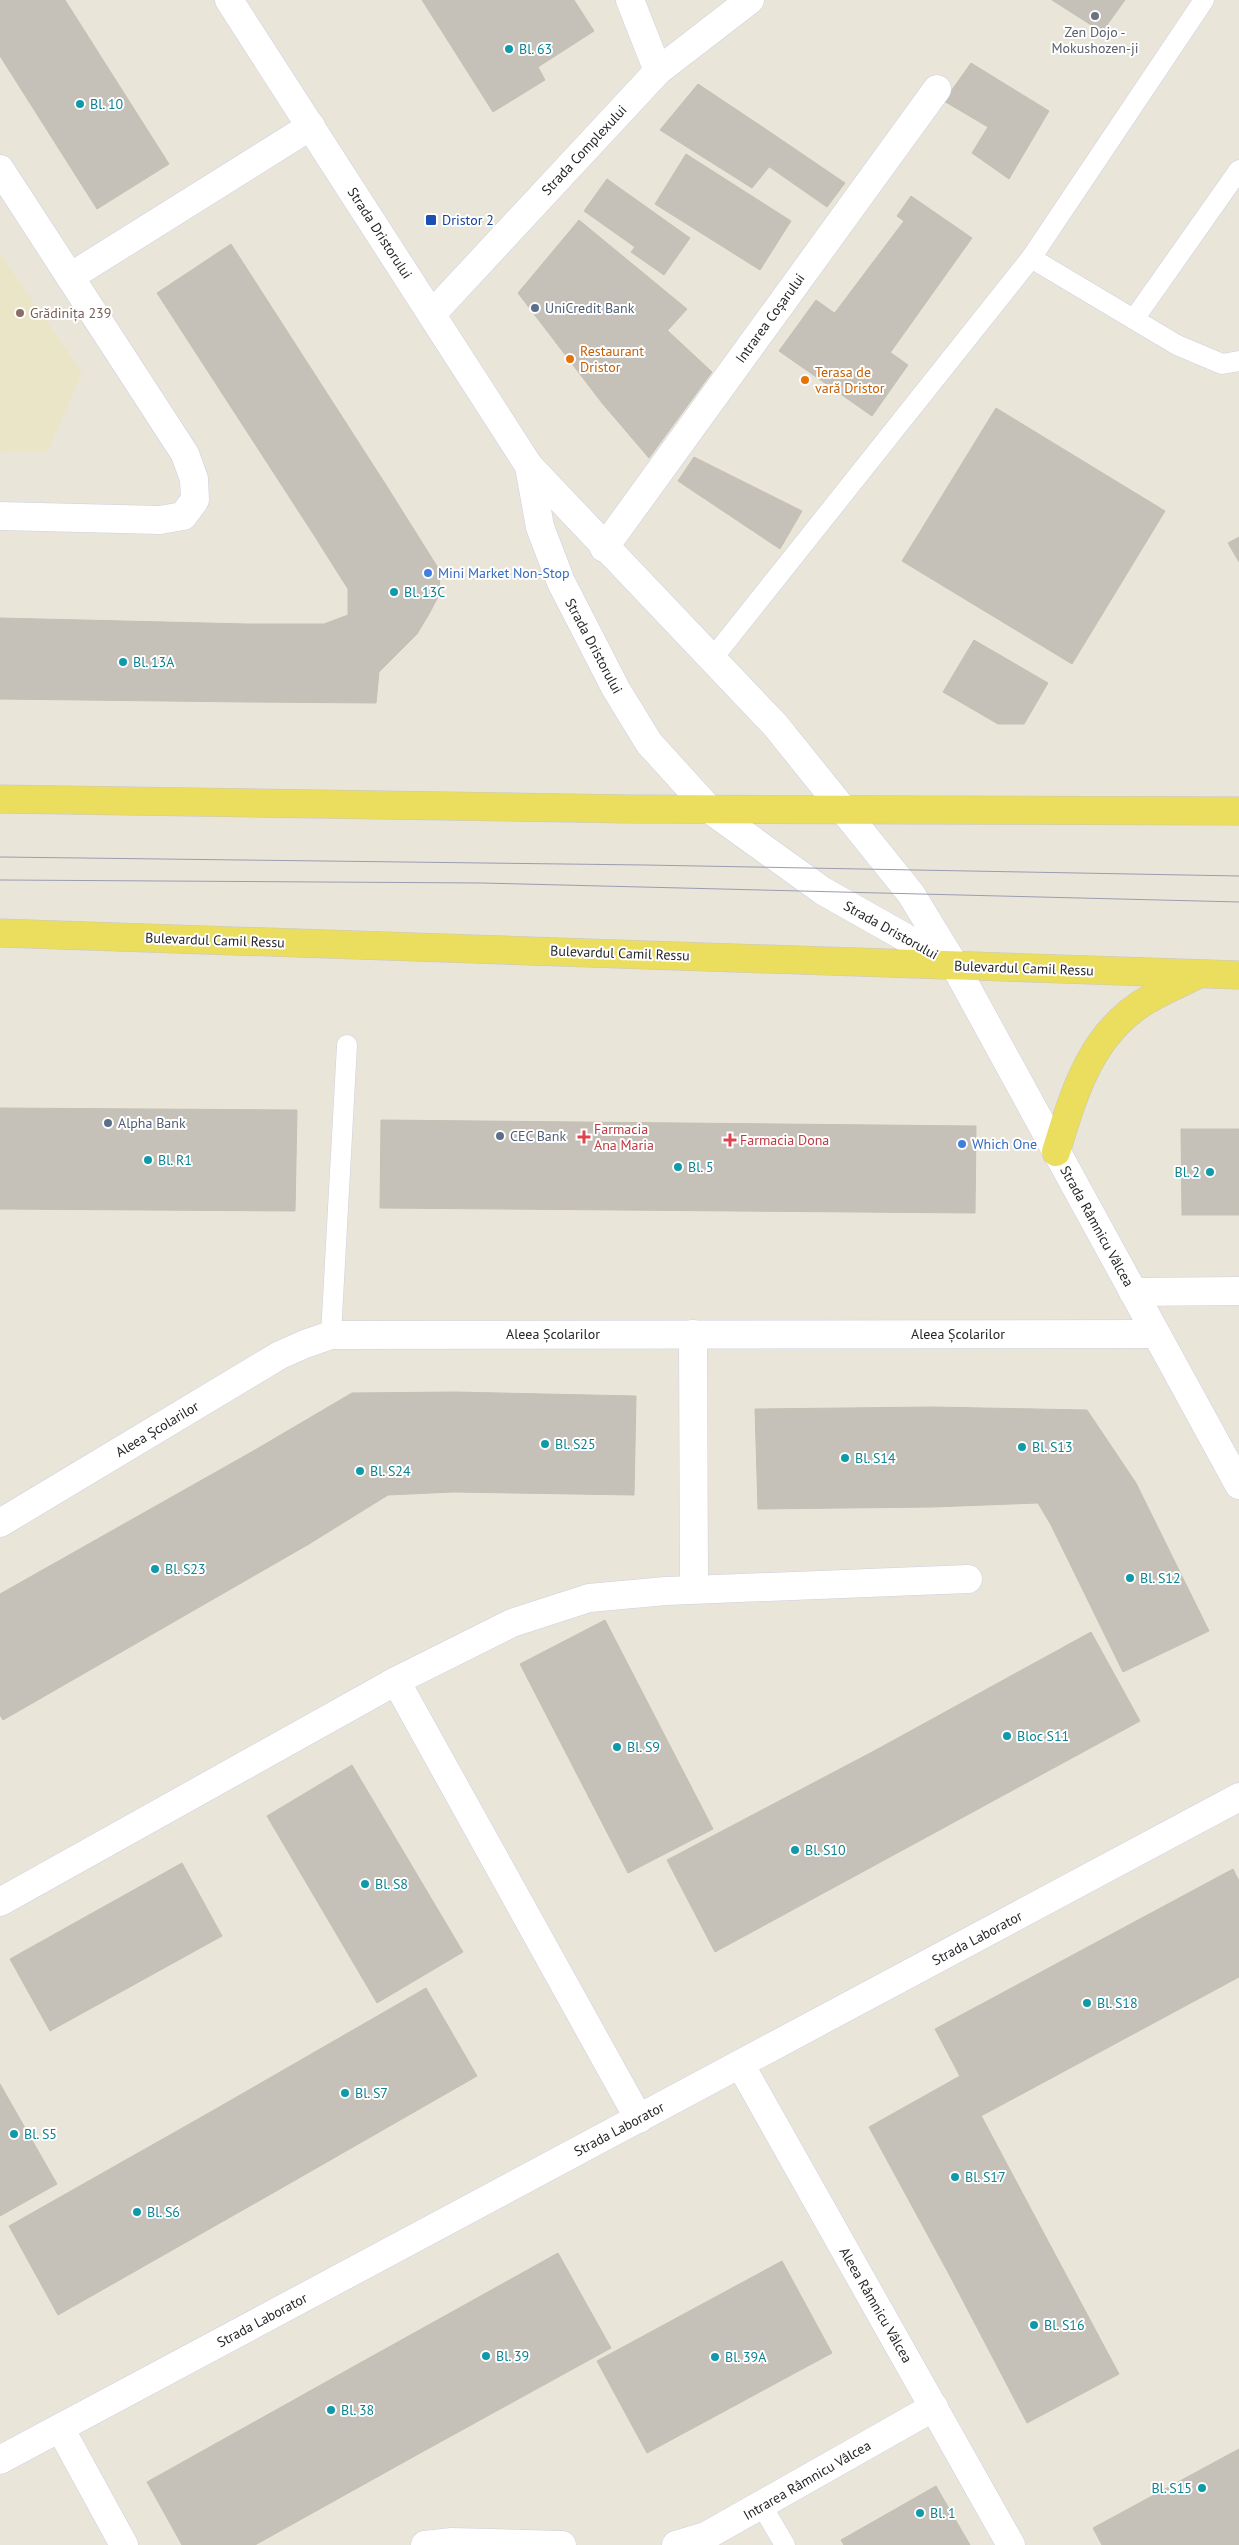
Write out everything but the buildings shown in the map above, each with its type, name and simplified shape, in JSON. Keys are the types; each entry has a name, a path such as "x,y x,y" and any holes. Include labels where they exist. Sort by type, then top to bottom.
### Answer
{"main road":[{"path":"0,799 844,810 1239,811"},
{"name":"Bulevardul Camil Ressu","path":"0,933 1239,975"},
{"path":"1056,1152 1072,1098 1096,1047 1118,1022 1148,1000 1200,974"}],"street":[{"name":"Strada Dristorului","path":"229,0 529,466 604,548 776,726 911,894 955,966"},
{"path":"630,0 658,71"},
{"name":"Strada Complexului","path":"432,314 658,71 750,0"},
{"name":"Intrarea Coșarului","path":"604,548 937,89"},
{"path":"70,277 311,126"},
{"path":"0,169 186,454 194,479 195,500 183,516 160,520 0,516"},
{"name":"Strada Dristorului","path":"529,466 540,527 557,573 616,689 649,743 709,808 823,891 955,966"},
{"name":"Strada Râmnicu Vâlcea","path":"955,966 1239,1485"},
{"path":"1133,1292 1239,1291"},
{"path":"693,1334 694,1588"},
{"name":"Aleea Școlarilor","path":"0,1523 280,1355 331,1335 1156,1334"},
{"path":"0,1902 396,1681 512,1623 589,1598 694,1588 968,1579"},
{"path":"396,1681 639,2119"},
{"name":"Strada Laborator","path":"0,2460 1239,1797"},
{"name":"Aleea Râmnicu Vâlcea","path":"740,2064 1011,2545"},
{"name":"Intrarea Râmnicu Vâlcea","path":"676,2545 706,2536 934,2407"},
{"path":"60,2428 124,2545"},
{"path":"424,2545 452,2542 562,2545"}],"lane":[{"path":"712,658 1031,258 1204,0"},
{"path":"1134,319 1239,170"},
{"path":"1031,258 1178,345 1222,364 1239,361"},
{"path":"331,1335 347,1045"},
{"path":"762,2506 785,2545"}],"shaded area":[{"name":"Grădinița 239","path":"0,254 82,372 48,451 0,452"}],"tram line":[{"path":"0,857 645,865 1239,876"},
{"path":"0,880 482,883 1239,902"}],"place":[{"name":"Zen Dojo - Mokushozen-ji","path":"1095,16"},
{"name":"Bl. 63","path":"509,49"},
{"name":"Bl. 10","path":"80,104"},
{"name":"Dristor 2","path":"431,220"},
{"name":"UniCredit Bank","path":"535,308"},
{"name":"Grădinița 239","path":"20,313"},
{"name":"Restaurant Dristor","path":"570,359"},
{"name":"Terasa de vară Dristor","path":"805,380"},
{"name":"Mini Market Non-Stop","path":"428,573"},
{"name":"Bl. 13C","path":"394,592"},
{"name":"Bl. 13A","path":"123,662"},
{"name":"Alpha Bank","path":"108,1123"},
{"name":"CEC Bank","path":"500,1136"},
{"name":"Farmacia Ana Maria","path":"584,1137"},
{"name":"Farmacia Dona","path":"730,1140"},
{"name":"Which One","path":"962,1144"},
{"name":"Bl. R1","path":"148,1160"},
{"name":"Bl. 5","path":"678,1167"},
{"name":"Bl. 2","path":"1210,1172"},
{"name":"Bl. S25","path":"545,1444"},
{"name":"Bl. S13","path":"1022,1447"},
{"name":"Bl. S14","path":"845,1458"},
{"name":"Bl. S24","path":"360,1471"},
{"name":"Bl. S23","path":"155,1569"},
{"name":"Bl. S12","path":"1130,1578"},
{"name":"Bloc S11","path":"1007,1736"},
{"name":"Bl. S9","path":"617,1747"},
{"name":"Bl. S10","path":"795,1850"},
{"name":"Bl. S8","path":"365,1884"},
{"name":"Bl. S18","path":"1087,2003"},
{"name":"Bl. S7","path":"345,2093"},
{"name":"Bl. S5","path":"14,2134"},
{"name":"Bl. S17","path":"955,2177"},
{"name":"Bl. S6","path":"137,2212"},
{"name":"Bl. S16","path":"1034,2325"},
{"name":"Bl. 39","path":"486,2356"},
{"name":"Bl. 39A","path":"715,2357"},
{"name":"Bl. 38","path":"331,2410"},
{"name":"Bl. S15","path":"1202,2488"},
{"name":"Bl. 1","path":"920,2513"}]}
